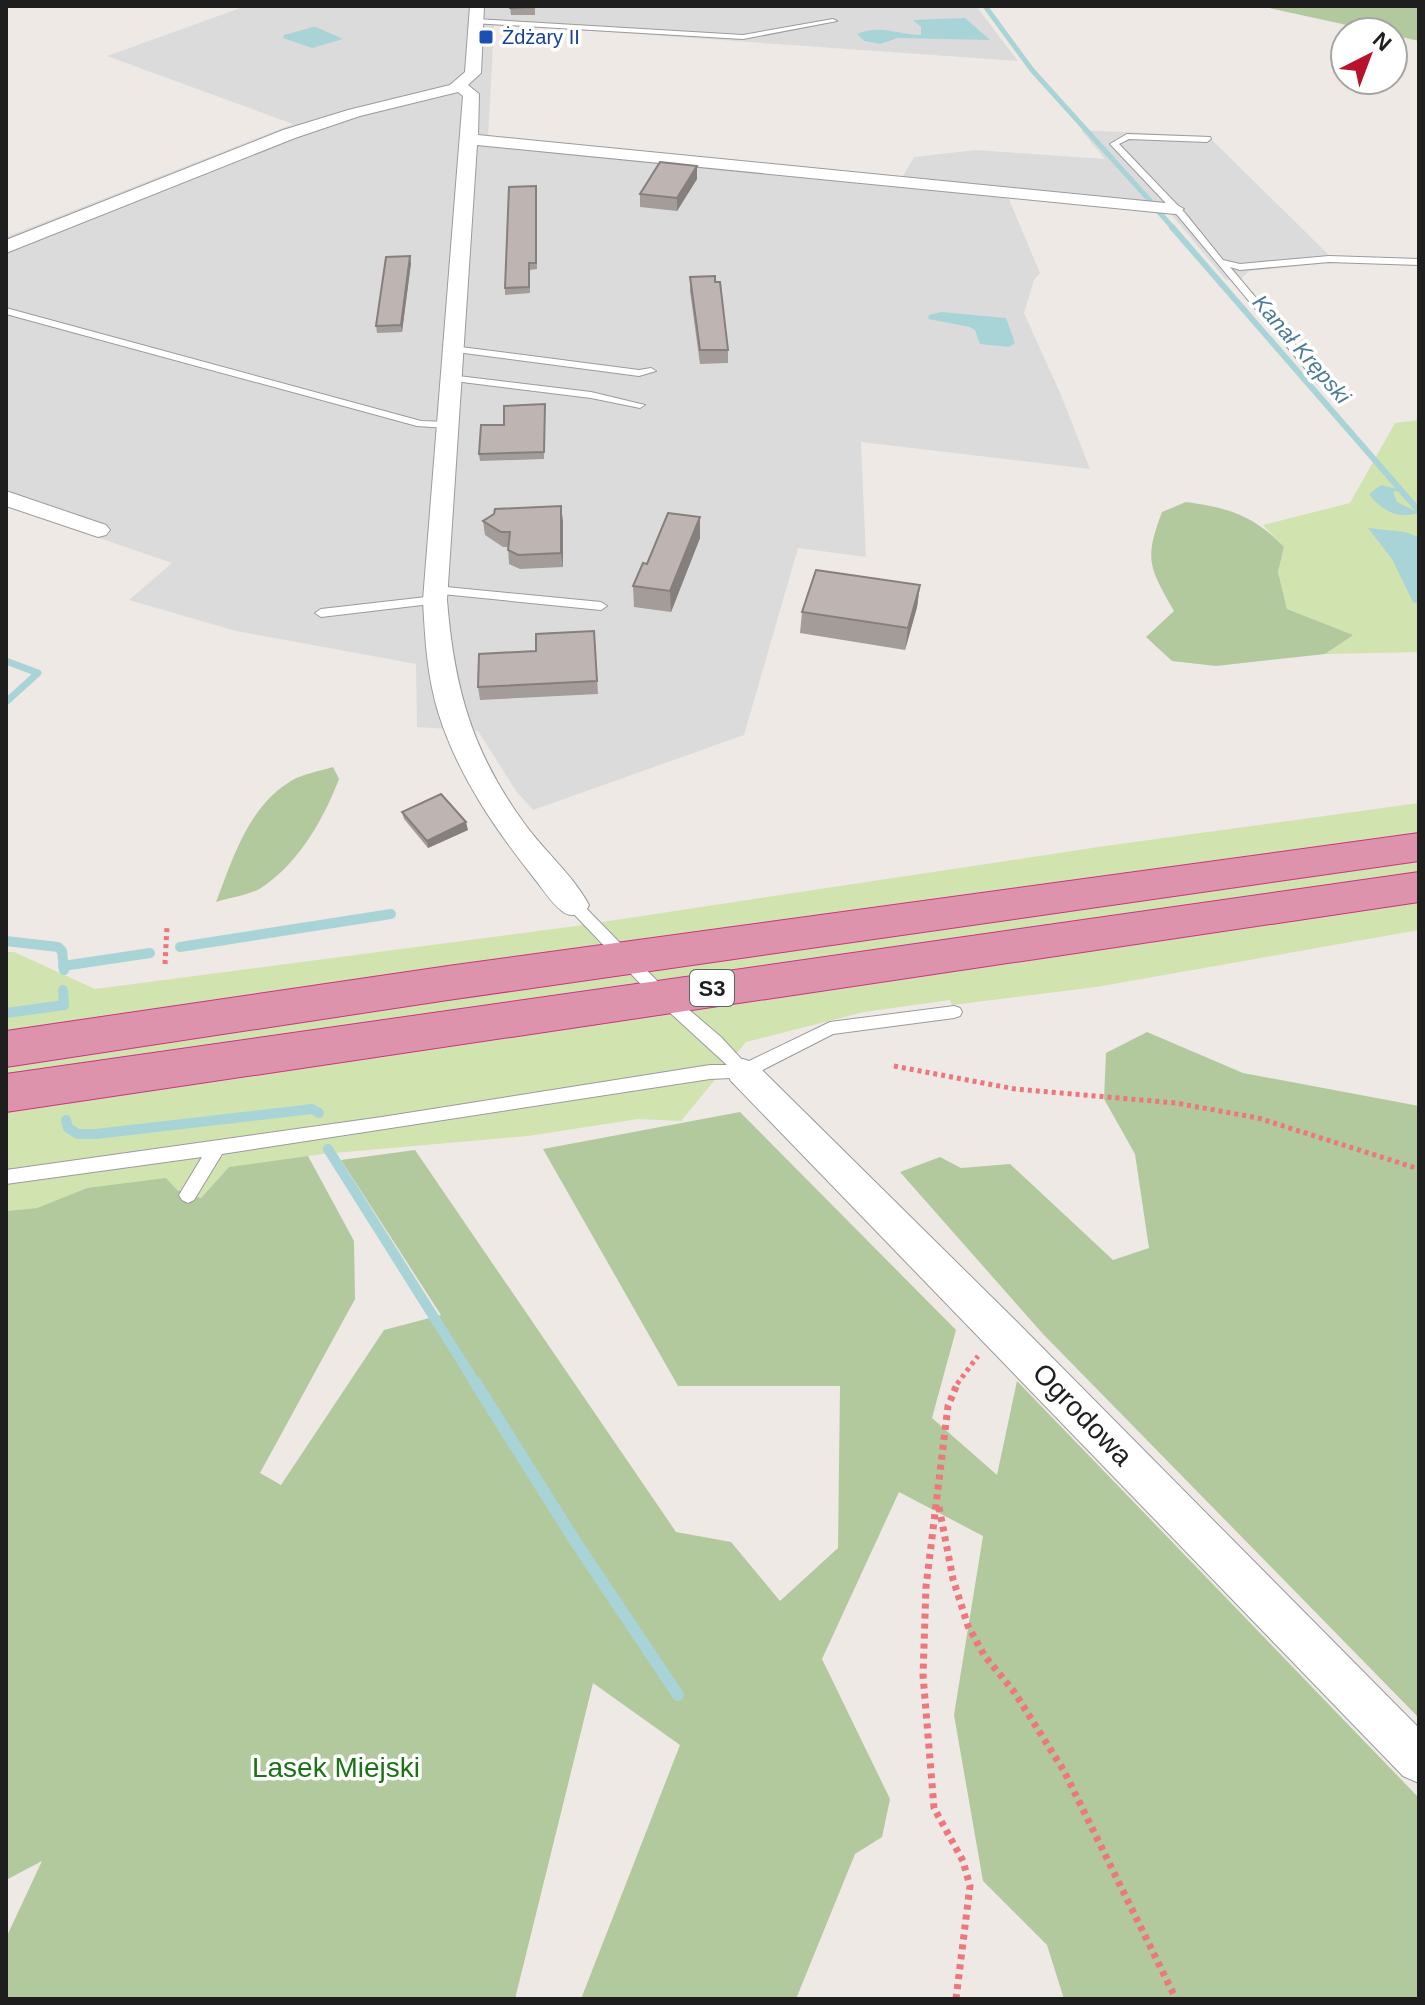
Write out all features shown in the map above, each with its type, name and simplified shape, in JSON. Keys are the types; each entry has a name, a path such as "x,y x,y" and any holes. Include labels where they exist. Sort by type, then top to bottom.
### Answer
{"highway":[{"name":"S3","path":"6,1049 625,958 1419,847"},
{"name":"S3","path":"6,1093 661,995 1419,887"}],"street":[{"path":"6,247 289,134 354,113 459,86 473,73 477,13"},
{"path":"459,86 472,97 435,595 445,687 467,751 500,812 574,905"},
{"path":"469,139 1175,209"},
{"path":"6,498 98,530"},
{"name":"Ogrodowa","path":"743,1072 1004,1334 1419,1760"}],"lane":[{"path":"477,13 743,37 833,21"},
{"path":"1207,139 1127,136 1114,144 1175,209 1322,382"},
{"path":"1220,262 1240,267 1329,259 1419,262"},
{"path":"6,311 421,424 448,425"},
{"path":"453,349 639,373 651,371"},
{"path":"450,378 591,395 640,405"},
{"path":"321,613 435,595 601,606"},
{"path":"574,905 661,995 715,1042 743,1072"},
{"path":"6,1177 710,1072 743,1072 830,1028 954,1012"},
{"path":"188,1195 216,1148"}],"path":[{"path":"165,964 167,926"},
{"path":"894,1066 1015,1089 1176,1103 1258,1118 1419,1169"},
{"path":"956,1999 970,1886 963,1861 934,1808 923,1675 926,1587 948,1406 961,1375 1004,1334"},
{"path":"938,1501 953,1579 968,1626 984,1655 1015,1693 1064,1771 1176,1999"}],"shaded area":[{"path":"246,6 977,7 1018,61 494,24 488,139 901,179 914,157 976,150 1105,159 1081,130 1208,136 1328,254 1331,263 1249,271 1241,279 1226,280 1171,214 1008,197 1040,273 1034,280 1024,313 1090,469 861,442 866,557 798,548 744,735 533,810 516,791 478,731 417,727 416,664 236,631 129,600 172,563 6,506 6,237 293,124 107,56"}],"green space":[{"path":"1260,6 1419,6 1419,41 1409,39 1409,16 1329,16 1329,21"},
{"path":"1419,420 1419,652 1325,654 1352,635 1287,609 1278,572 1284,547 1263,525 1350,503 1395,423"},
{"path":"1186,502 1228,510 1262,527 1284,547 1278,572 1287,609 1353,635 1325,654 1216,666 1172,661 1146,637 1174,611 1154,573 1151,553 1162,512"},
{"path":"333,767 339,779 333,794 309,838 289,864 259,889 216,902 244,835 264,805 295,779"},
{"path":"1419,803 1419,930 1096,987 952,1005 950,1000 864,1012 746,1042 681,1121 638,1119 528,1136 323,1154 229,1167 201,1198 177,1190 87,1188 37,1208 6,1211 6,952 14,952 95,989 576,926 1105,846"},
{"path":"1147,1032 1243,1073 1419,1106 1419,1718 1043,1334 900,1172 940,1157 961,1168 1010,1164 1113,1260 1149,1248 1135,1154 1104,1099 1106,1053"},
{"name":"Lasek Miejski","path":"740,1112 956,1330 932,1418 997,1475 1017,1381 1419,1798 1419,1999 1064,1999 1047,1945 983,1881 954,1715 983,1536 899,1492 822,1659 890,1799 882,1837 855,1854 796,1999 581,1999 680,1745 593,1683 515,1999 6,1999 6,1938 42,1861 6,1880 6,1211 37,1208 87,1188 166,1178 177,1190 201,1198 229,1167 308,1156 354,1241 355,1299 260,1473 281,1485 384,1330 441,1315 341,1160 415,1150 676,1532 731,1542 780,1601 838,1548 840,1386 678,1386 543,1149"}],"water":[{"path":"965,18 990,40 898,38 880,44 864,41 857,34 881,30 921,35 921,27 913,20"},
{"path":"313,27 343,39 312,48 283,38 284,35"},
{"path":"941,312 1006,318 1015,343 1009,347 980,344 975,330 970,327 928,319 929,315"},
{"path":"1381,485 1401,490 1393,492 1397,502 1419,513 1397,514 1379,505 1369,494"},
{"path":"1368,528 1405,532 1419,537 1419,604 1413,602 1392,559"}],"building":[{"path":"660,162 697,166 677,198 640,194"},
{"path":"536,186 536,263 529,263 529,287 505,288 509,187"},
{"path":"410,256 401,325 376,326 386,257"},
{"path":"715,276 715,282 720,282 728,350 700,350 690,277"},
{"path":"545,404 544,452 479,454 481,425 504,425 504,406"},
{"path":"561,506 561,553 518,555 508,550 510,532 501,532 483,521 494,514 495,509"},
{"path":"668,513 700,517 670,591 633,586 643,563 647,564"},
{"path":"816,570 920,585 908,628 802,612"},
{"path":"594,631 597,681 478,687 479,654 536,651 536,634"},
{"path":"441,794 466,822 427,841 402,812"}],"waterway":[{"name":"Kanał Krępski","path":"985,6 1032,70 1153,204"},
{"name":"Kanał Krępski","path":"1158,211 1174,229"},
{"name":"Kanał Krępski","path":"1172,227 1419,511"},
{"path":"6,661 38,673 6,702"},
{"path":"180,947 391,914"},
{"path":"6,941 58,947 62,951 64,966"},
{"path":"64,966 150,953"},
{"path":"64,966 64,970"},
{"path":"6,1013 64,1005 63,990"},
{"path":"66,1120 68,1128 78,1134 96,1134 312,1109 319,1113"},
{"path":"328,1149 476,1384"},
{"path":"475,1382 575,1541 678,1695"}],"place":[{"name":"Żdżary II","path":"486,37"}]}
